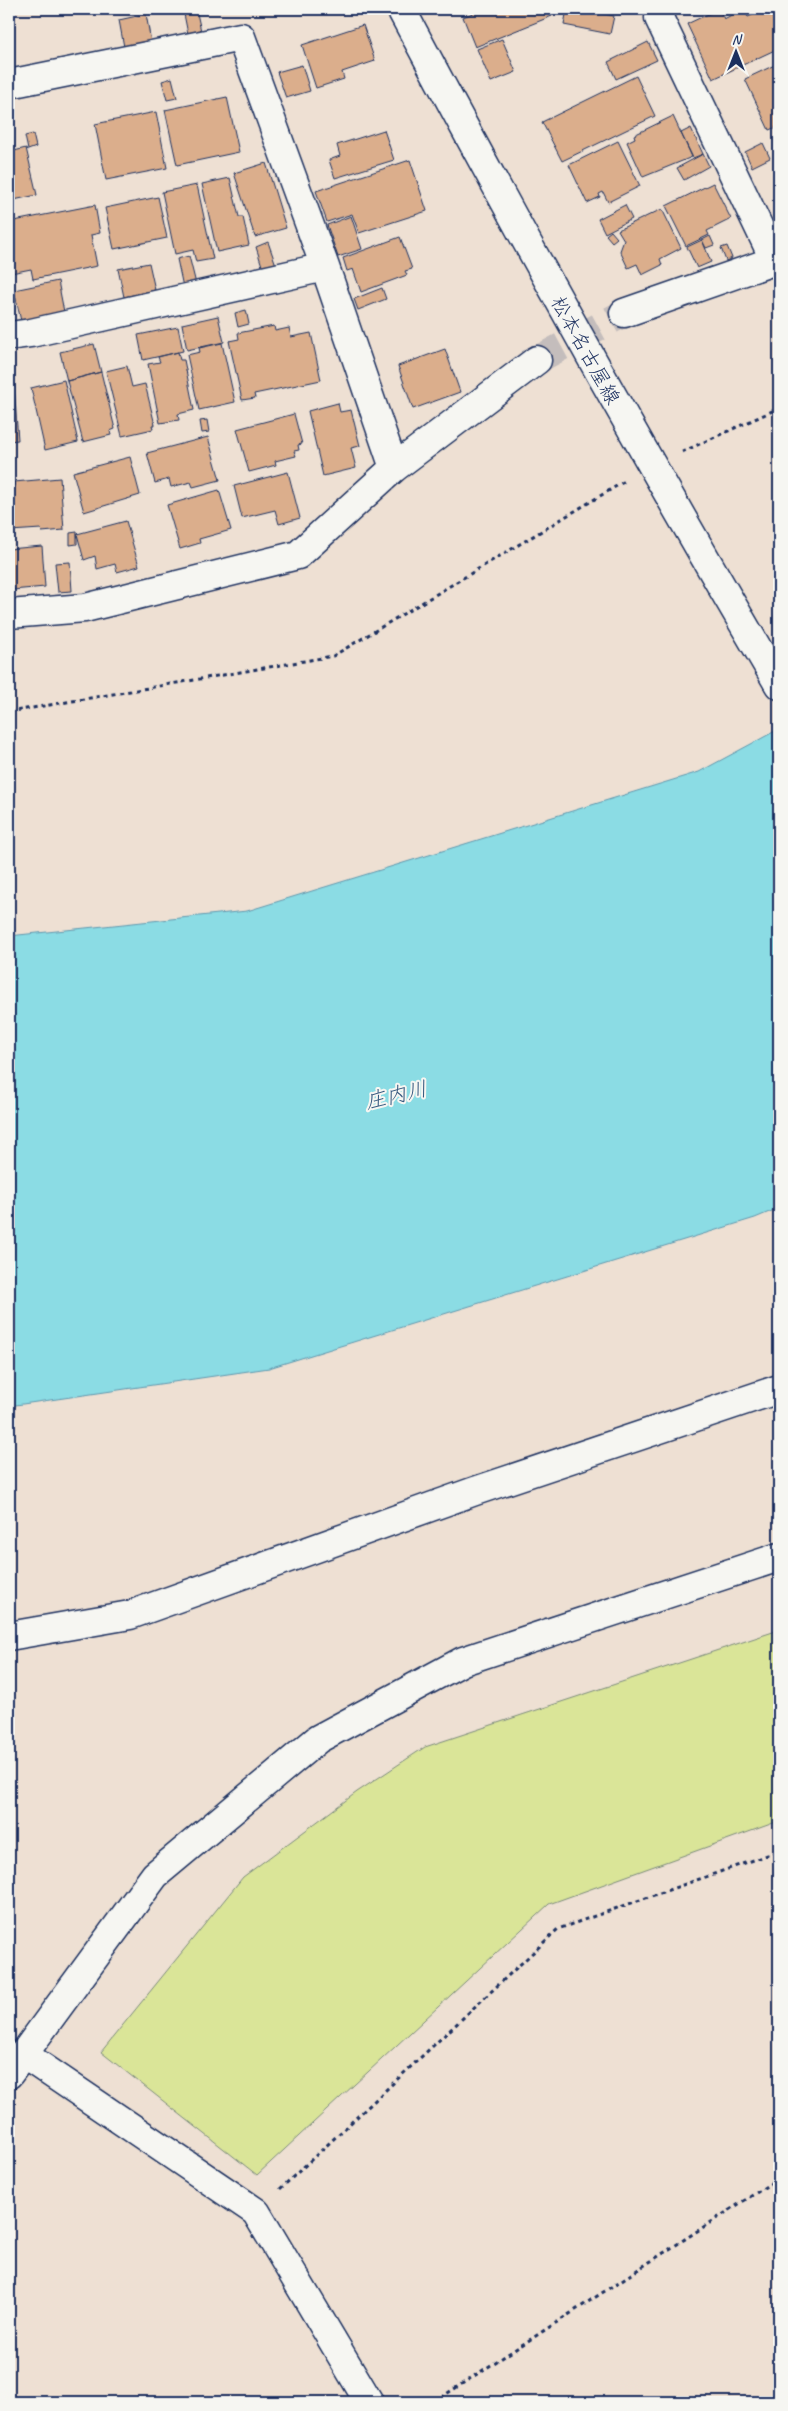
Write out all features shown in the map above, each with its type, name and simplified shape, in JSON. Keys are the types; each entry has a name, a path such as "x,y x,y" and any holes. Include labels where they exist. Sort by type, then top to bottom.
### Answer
{"street":[{"name":"松本名古屋線","path":"402,9 502,200 656,475 779,685"},
{"path":"624,313 777,260 659,18 661,9"},
{"path":"9,84 241,38 325,267 394,468"},
{"path":"9,336 31,334 325,267"},
{"path":"9,614 85,608 298,555 394,468 537,360"},
{"path":"9,1636 130,1614 475,1490 779,1389"},
{"path":"369,2402 256,2212 16,2064 155,1875 318,1739 463,1661 779,1557"}],"path":[{"path":"9,712 333,656 779,408"},
{"path":"256,2212 558,1929 779,1851"},
{"path":"434,2402 779,2178"}],"green space":[{"path":"779,1630 779,1821 549,1904 257,2175 101,2052 243,1877 357,1792 425,1747"}],"water":[{"name":"庄内川","path":"779,729 779,1208 755,1218 269,1368 9,1406 9,936 247,911 699,772"}],"building":[{"path":"118,9 145,9 119,14"},
{"path":"183,9 196,9 201,31 188,34"},
{"path":"483,9 549,9 552,16 475,47 463,17"},
{"path":"567,9 579,9 614,16 610,34 564,25"},
{"path":"719,9 724,19 743,9 748,17 765,9 779,9 779,48 713,79 687,24"},
{"path":"146,14 151,42 124,47 119,20"},
{"path":"363,25 375,61 342,72 344,79 316,88 302,45"},
{"path":"502,39 516,72 491,82 477,49"},
{"path":"648,42 657,60 616,79 608,62"},
{"path":"779,63 779,126 769,130 745,79"},
{"path":"302,65 310,91 286,98 277,72"},
{"path":"636,76 655,116 562,161 542,122"},
{"path":"172,78 177,98 167,100 162,81"},
{"path":"227,97 239,152 177,165 165,110"},
{"path":"156,112 167,168 106,180 95,124"},
{"path":"673,116 692,157 643,177 627,142 635,138 634,135"},
{"path":"691,128 703,154 693,158 681,133"},
{"path":"384,130 394,160 335,178 329,160 340,156 337,145"},
{"path":"33,134 36,147 28,150 25,136"},
{"path":"618,141 640,186 608,202 603,192 599,194 600,197 587,203 569,165"},
{"path":"763,143 770,158 752,167 745,152"},
{"path":"26,148 37,195 9,201 10,152"},
{"path":"703,154 709,166 684,180 677,168"},
{"path":"410,160 427,211 359,233 352,214 327,222 316,191"},
{"path":"266,163 286,228 255,237 234,173"},
{"path":"230,178 239,217 243,217 249,245 217,252 202,184"},
{"path":"713,183 731,219 707,231 709,235 686,246 666,206"},
{"path":"197,185 213,259 196,262 193,250 175,254 162,192"},
{"path":"158,197 167,238 114,249 105,208"},
{"path":"95,205 100,233 91,235 97,266 33,279 31,269 11,273 9,262 9,222"},
{"path":"625,205 632,219 605,233 598,219"},
{"path":"662,209 681,248 660,259 662,265 642,275 637,264 628,268 620,251 624,240 618,230"},
{"path":"351,216 362,249 338,257 327,225"},
{"path":"611,231 617,238 612,242 606,235"},
{"path":"710,236 714,245 706,248 702,240"},
{"path":"400,237 412,269 405,271 407,275 361,292 353,269 347,271 343,258"},
{"path":"702,240 711,262 697,268 687,247"},
{"path":"268,242 276,265 263,269 256,247"},
{"path":"727,246 732,258 726,261 721,248"},
{"path":"189,256 196,284 183,287 177,259"},
{"path":"149,263 155,290 124,297 118,269"},
{"path":"58,281 64,312 21,321 14,290"},
{"path":"382,288 386,299 358,310 354,299"},
{"path":"246,310 249,324 238,327 235,313"},
{"path":"218,316 224,342 187,350 182,324"},
{"path":"274,326 275,331 289,328 291,337 311,333 321,380 254,394 255,398 242,400 229,341 239,339 238,333"},
{"path":"178,327 183,351 143,360 138,335"},
{"path":"222,343 235,402 199,410 187,355 200,352 199,348"},
{"path":"94,344 101,372 67,381 60,352"},
{"path":"445,349 460,392 413,409 398,366"},
{"path":"178,352 180,360 184,360 194,410 178,414 179,420 160,423 148,364 160,362 158,357"},
{"path":"127,366 132,387 145,384 155,425 152,425 153,429 122,436 106,371"},
{"path":"101,372 115,429 110,431 111,435 83,442 67,381"},
{"path":"64,380 78,442 45,450 31,388"},
{"path":"14,386 18,440 9,441 9,387"},
{"path":"338,403 340,412 351,410 360,446 351,448 356,468 323,476 308,411"},
{"path":"294,414 302,444 298,445 299,450 294,451 296,456 275,461 276,465 249,472 237,429"},
{"path":"207,420 209,432 202,433 200,421"},
{"path":"208,437 220,480 193,487 191,482 171,487 169,479 155,483 147,453"},
{"path":"130,457 140,495 84,512 73,472"},
{"path":"288,472 300,518 279,524 275,510 242,518 234,486"},
{"path":"60,478 64,530 42,532 41,529 10,531 9,488 15,487 14,482"},
{"path":"219,490 231,530 199,539 200,543 180,549 167,505"},
{"path":"126,521 139,566 117,572 115,564 97,569 95,556 84,560 77,534"},
{"path":"77,532 77,544 70,545 70,533"},
{"path":"42,546 45,587 12,590 9,549"},
{"path":"70,562 72,591 58,592 55,563"}],"tunnel":[{"path":"537,360 624,313"}]}
